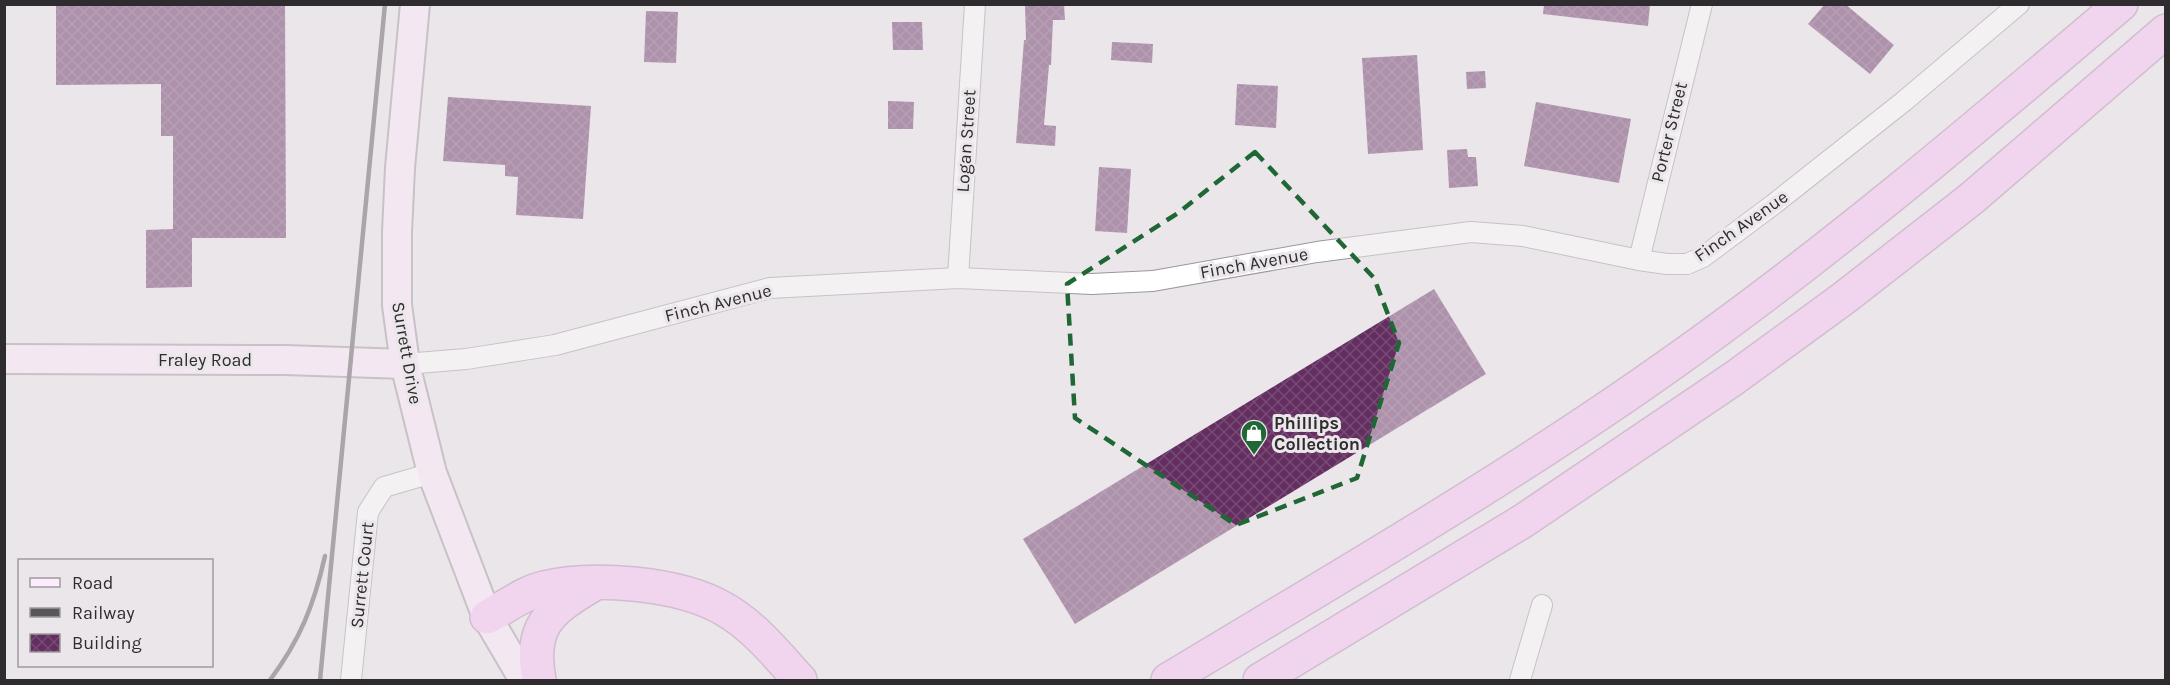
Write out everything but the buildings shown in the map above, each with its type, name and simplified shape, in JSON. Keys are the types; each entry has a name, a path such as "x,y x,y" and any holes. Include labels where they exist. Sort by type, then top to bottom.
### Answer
{"highway":[{"path":"1168,681 1534,457 1671,364 1929,167 2121,4"},
{"path":"1260,681 1523,521 1733,380 1844,298 1971,199 2166,31"},
{"path":"487,617 543,588 596,582 676,590 723,608 766,642 800,681"},
{"path":"539,681 536,653 540,629 546,619 564,602 596,582"}],"street":[{"name":"Surrett Drive","path":"415,4 400,168 397,232 396,305 405,364 432,473 487,617 524,681"},
{"name":"Logan Street","path":"958,278 975,4"},
{"name":"Porter Street","path":"1639,260 1702,4"},
{"name":"Finch Avenue","path":"405,364 466,359 555,345 770,288 958,278 1092,284 1153,281 1324,250 1471,232 1523,236 1639,260 1687,264 1703,257 1903,102 2019,4"},
{"name":"Fraley Road","path":"4,359 285,360 405,364"},
{"name":"Surrett Court","path":"351,681 368,512 384,487 432,473"},
{"path":"1520,681 1542,605"}],"highlighted area":[{"path":"1255,152 1374,278 1399,343 1357,478 1236,525 1075,418 1067,284 1178,213"}],"railway":[{"path":"320,680 385,4"},
{"path":"270,680 290,651 305,621 325,556"}],"place":[{"name":"Phillips Collection","path":"1254,456"}]}
